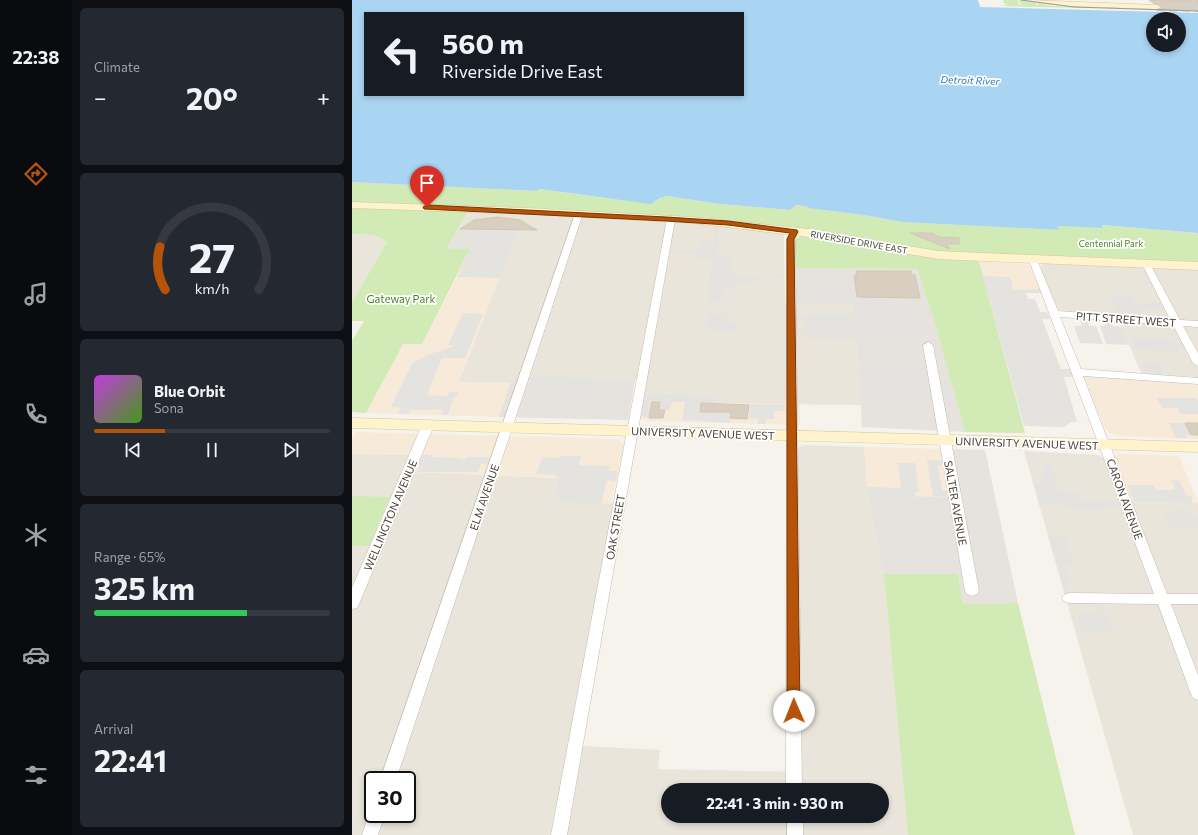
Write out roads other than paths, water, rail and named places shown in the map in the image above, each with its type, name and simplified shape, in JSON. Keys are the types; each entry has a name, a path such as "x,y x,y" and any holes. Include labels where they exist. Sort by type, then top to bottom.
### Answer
{"main road":[{"path":"1033,0 1064,4 1157,7"},
{"name":"RIVERSIDE DRIVE EAST","path":"352,205 579,213 671,219 738,224 938,255 1198,266"},
{"name":"UNIVERSITY AVENUE WEST","path":"352,423 1198,448"}],"street":[{"name":"ELM AVENUE","path":"391,771 579,213"},
{"name":"OAK STREET","path":"559,835 671,219"},
{"path":"794,232 791,239 794,783"},
{"name":"CARON AVENUE","path":"1033,260 1106,445 1198,694"},
{"path":"1146,264 1198,363"},
{"name":"PITT STREET WEST","path":"1054,314 1198,324"},
{"name":"SALTER AVENUE","path":"928,345 972,591"},
{"path":"1077,372 1198,381"},
{"name":"WELLINGTON AVENUE","path":"352,604 428,425"},
{"path":"1069,598 1198,599"},
{"path":"370,835 374,823"},
{"path":"795,823 795,835"}],"water":[{"name":"Detroit River","path":"352,0 978,0 980,7 1162,12 1146,12 1146,52 1186,52 1186,13 1198,13 1198,233 1102,225 1103,228 1057,226 1059,230 903,222 796,205 790,210 720,204 667,196 660,198 651,204 539,189 537,191 352,182"}],"tunnel":[{"path":"1157,7 1198,8"}],"tram line":[{"path":"1021,0 1074,7 1198,11"}],"park label":[{"name":"Centennial Park","path":"1111,243"},
{"name":"Gateway Park","path":"401,298"}]}
